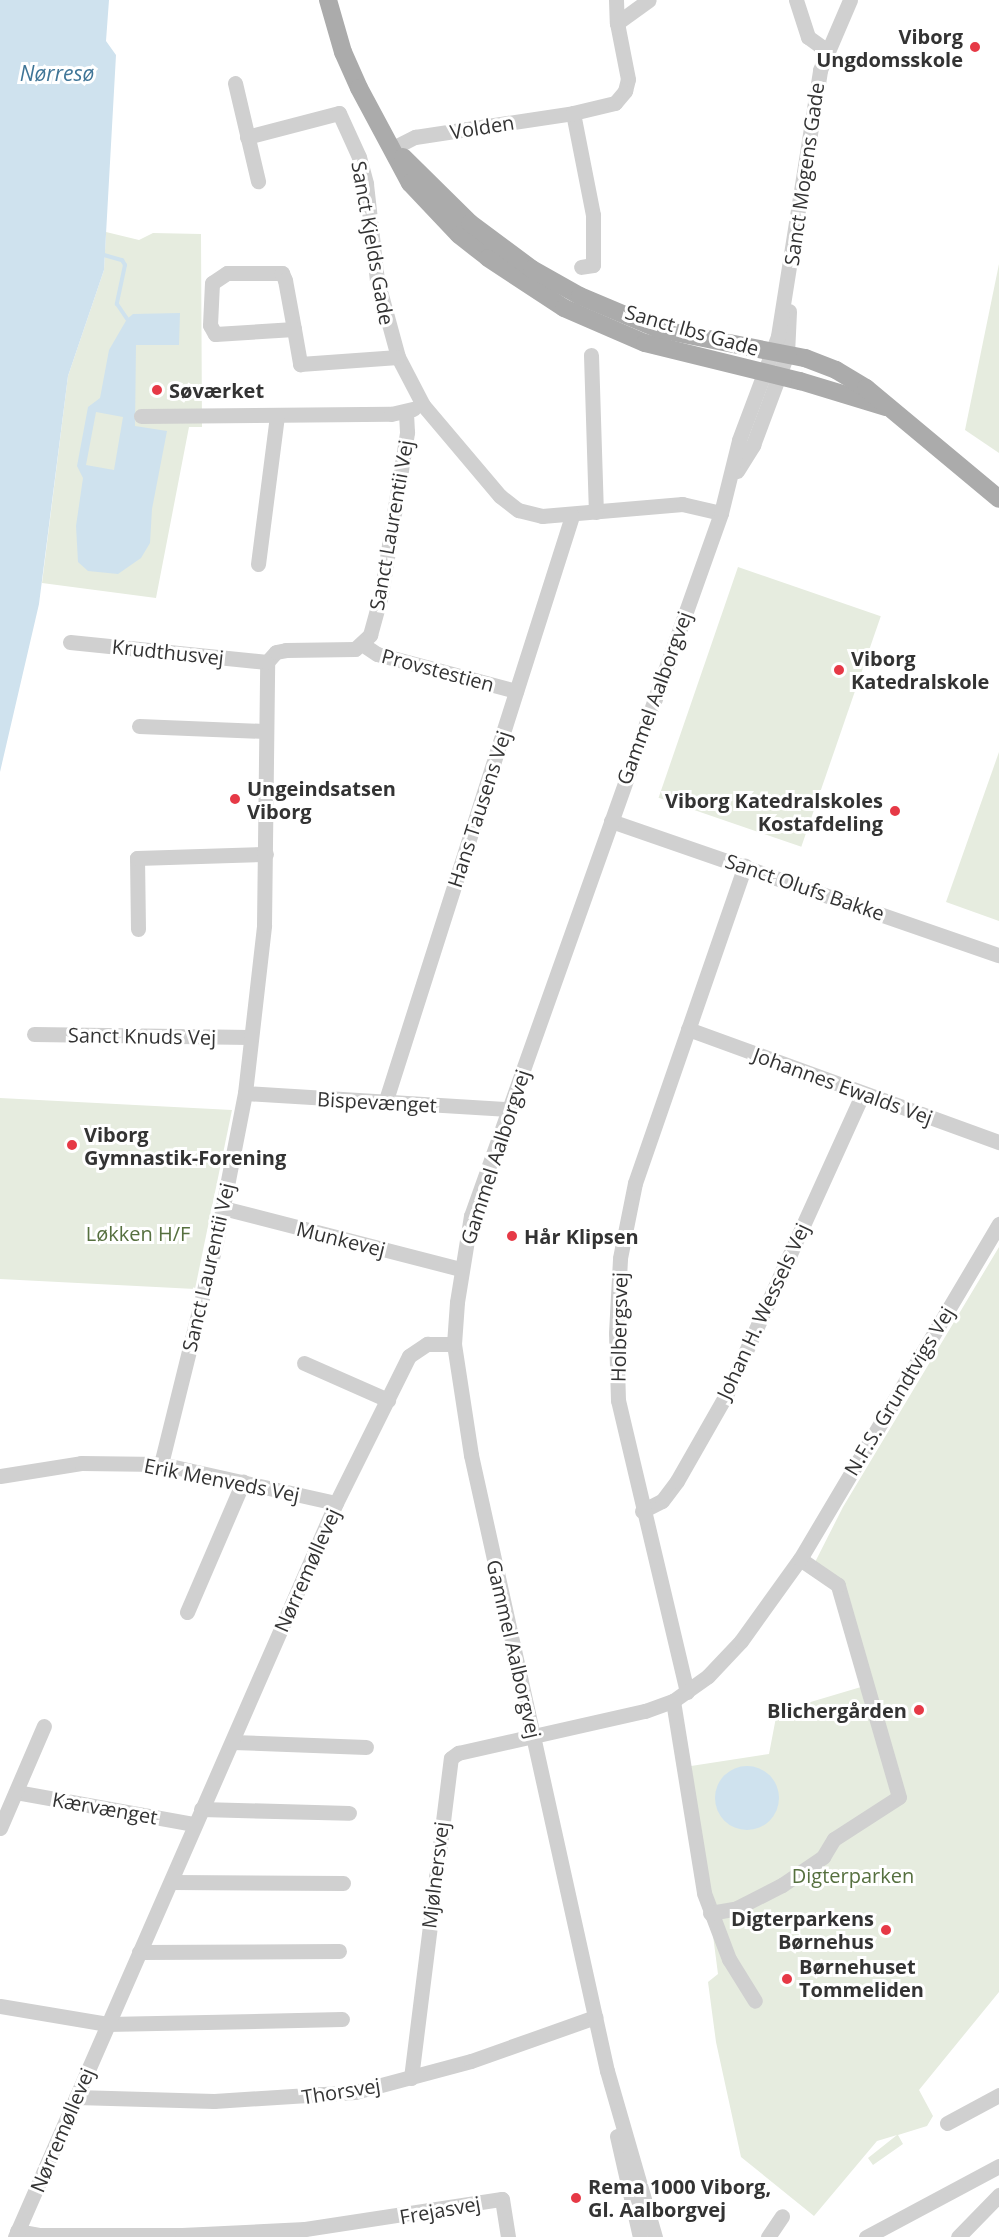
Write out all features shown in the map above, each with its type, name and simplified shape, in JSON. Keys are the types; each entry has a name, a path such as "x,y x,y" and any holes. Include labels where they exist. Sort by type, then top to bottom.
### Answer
{"main road":[{"name":"Sanct Ibs Gade","path":"328,0 347,61 410,183 459,235 524,284 564,308 645,343 886,407"},
{"name":"Sanct Ibs Gade","path":"393,148 497,245 580,297 658,329 779,352 836,370 866,388 999,499"}],"street":[{"name":"Volden","path":"393,148 415,137 573,113 615,103 625,92 628,79 617,23 616,0"},
{"path":"617,23 648,0"},
{"path":"796,0 808,37 826,50"},
{"name":"Sanct Mogens Gade","path":"771,375 779,352 790,338 788,289 805,152 826,50 850,0"},
{"path":"235,83 258,181"},
{"name":"Sanct Kjelds Gade","path":"247,137 339,113 359,157 366,184 377,280 398,357 423,405 500,496 518,510 542,516 572,516 682,504 721,513"},
{"path":"573,113 592,215 593,265 581,267"},
{"path":"294,330 215,334 210,325 212,283 227,273 282,273 294,330 300,364 398,357"},
{"path":"591,355 596,512"},
{"name":"Gammel Aalborgvej","path":"655,2237 607,2071 471,1455 454,1344 460,1269 471,1216 732,478 753,445 771,375"},
{"path":"141,416 276,416 405,412 423,405"},
{"name":"Sanct Laurentii Vej","path":"362,644 374,625 381,595 407,432 405,412"},
{"path":"258,564 276,416"},
{"name":"Hans Tausens Vej","path":"385,1102 572,516"},
{"name":"Krudthusvej","path":"70,642 267,662"},
{"path":"267,662 276,652 286,650 346,651 362,644"},
{"name":"Provstestien","path":"362,644 377,654 516,690"},
{"name":"Sanct Laurentii Vej","path":"161,1464 223,1208 245,1094 264,925 267,662"},
{"path":"139,726 265,731"},
{"name":"Sanct Olufs Bakke","path":"611,821 999,955"},
{"path":"138,929 137,858 266,854"},
{"name":"Holbergsvej","path":"687,1692 642,1511 618,1400 616,1333 620,1258 635,1183 745,866"},
{"name":"Johannes Ewalds Vej","path":"688,1029 862,1095 999,1142"},
{"name":"Sanct Knuds Vej","path":"34,1034 250,1037"},
{"name":"Bispevænget","path":"245,1094 509,1109"},
{"name":"Johan H. Wessels Vej","path":"642,1511 667,1494 726,1395 862,1095"},
{"name":"Munkevej","path":"223,1208 460,1269"},
{"name":"N.F.S. Grundtvigs Vej","path":"533,1737 673,1701 708,1677 741,1641 800,1559 999,1224"},
{"name":"Nørremøllevej","path":"16,2234 336,1503 416,1349 427,1344 454,1344"},
{"path":"304,1363 388,1400"},
{"name":"Erik Menveds Vej","path":"0,1476 81,1463 161,1464 336,1503"},
{"path":"187,1612 243,1482"},
{"path":"710,1913 737,1908 782,1885 823,1857 834,1839 899,1797 838,1585 800,1559"},
{"path":"673,1701 704,1893 729,1959 755,2001"},
{"path":"0,1827 44,1726"},
{"name":"Mjølnersvej","path":"411,2078 448,1764 458,1753 533,1737"},
{"path":"232,1742 366,1747"},
{"name":"Kærvænget","path":"16,1792 194,1824"},
{"path":"201,1809 349,1813"},
{"path":"171,1882 343,1882"},
{"path":"139,1952 339,1951"},
{"path":"0,2006 107,2024 342,2019"},
{"name":"Thorsvej","path":"76,2097 284,2099 355,2092 411,2078 595,2017"},
{"name":"Gammel Aalborgvej","path":"607,2071 611,2108 640,2237"},
{"path":"947,2123 999,2095"},
{"path":"866,2237 999,2166"},
{"path":"958,2237 999,2195"},
{"name":"Frejasvej","path":"16,2234 182,2235 305,2229 394,2219 502,2199 508,2237"},
{"path":"768,2237 782,2216"}],"green space":[{"name":"Søværket","path":"106,232 139,240 153,233 201,234 202,427 189,427 156,598 42,583 68,376 104,270"},
{"path":"999,264 999,453 965,430"},
{"path":"738,567 881,616 801,847 659,798"},
{"path":"999,752 999,921 946,902"},
{"name":"Løkken H/F","path":"0,1098 232,1110 195,1289 0,1279"},
{"name":"Digterparken","path":"999,1247 999,1992 919,2090 933,2116 927,2126 898,2135 903,2144 873,2165 868,2158 897,2135 877,2141 814,2216 741,2157 716,2042 708,1982 718,1974 691,1766 769,1754 777,1712 861,1687 835,1591 809,1574 843,1507"}],"water":[{"name":"Nørresø","path":"0,0 109,0 106,41 116,55 104,270 68,376 39,604 0,772"},
{"path":"180,313 179,345 136,345 135,426 167,431 152,509 150,543 141,558 118,574 88,571 78,562 76,526 83,478 77,466 88,407 100,398 109,350 127,319 133,314","holes":["96,412 123,417 114,470 86,465"]},
{"path":"747,1766 765,1772 773,1780 779,1798 773,1816 765,1824 747,1830 729,1824 721,1816 715,1798 721,1780 729,1772"}],"waterway":[{"path":"104,255 122,260 125,265 117,304 127,319"}],"place":[{"name":"Viborg Ungdomsskole","path":"975,47"},
{"name":"Søværket","path":"157,390"},
{"name":"Viborg Katedralskole","path":"839,670"},
{"name":"Ungeindsatsen Viborg","path":"235,799"},
{"name":"Viborg Katedralskoles Kostafdeling","path":"895,811"},
{"name":"Viborg Gymnastik-Forening","path":"72,1145"},
{"name":"Hår Klipsen","path":"512,1236"},
{"name":"Blichergården","path":"919,1710"},
{"name":"Digterparkens Børnehus","path":"886,1930"},
{"name":"Børnehuset Tommeliden","path":"787,1979"},
{"name":"Rema 1000 Viborg, Gl. Aalborgvej","path":"576,2198"}]}
